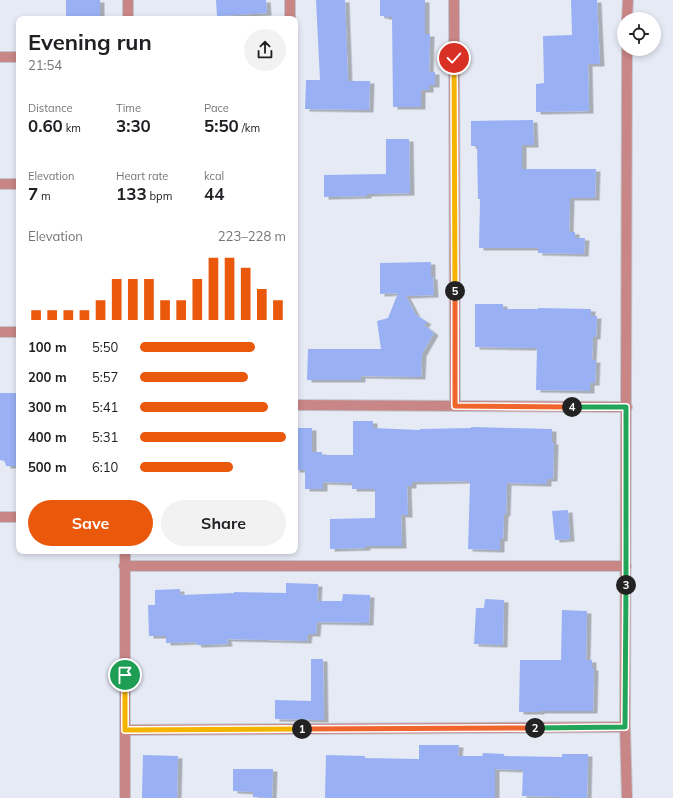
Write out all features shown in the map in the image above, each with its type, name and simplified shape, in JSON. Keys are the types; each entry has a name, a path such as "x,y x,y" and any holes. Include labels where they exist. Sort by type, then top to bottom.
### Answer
{"street":[{"path":"128,0 128,16"},
{"path":"290,0 290,16"},
{"path":"454,0 455,406"},
{"path":"628,0 628,12"},
{"path":"626,798 627,56"},
{"path":"0,57 16,57"},
{"path":"0,184 16,184"},
{"path":"0,332 16,332"},
{"path":"298,405 626,407"},
{"path":"0,517 16,517"},
{"path":"125,554 125,798"},
{"path":"124,566 626,566"},
{"path":"125,730 625,727"}],"building":[{"path":"66,0 100,0 100,16 66,16"},
{"path":"216,0 266,0 267,13 217,16"},
{"path":"316,0 345,0 348,81 370,81 369,110 305,109 306,80 320,80"},
{"path":"380,0 425,0 425,34 430,34 429,72 435,72 435,85 429,85 429,90 421,90 421,107 393,107 392,17 380,16"},
{"path":"571,0 597,0 600,64 588,64 589,111 536,112 536,84 544,83 543,36 572,35"},
{"path":"533,120 534,145 522,145 522,169 596,169 595,198 570,198 569,232 575,232 575,238 585,238 584,254 538,253 538,248 479,248 480,199 478,199 477,146 471,146 471,121"},
{"path":"386,139 409,139 410,193 324,197 324,175 386,174"},
{"path":"431,262 431,277 433,277 434,295 406,296 416,315 427,322 424,325 434,333 422,354 421,377 361,376 361,380 307,380 308,349 381,349 377,321 388,318 398,293 380,294 380,263"},
{"path":"475,304 503,304 503,309 591,309 591,316 597,316 596,337 593,337 592,360 596,360 595,383 590,383 590,391 536,390 537,348 475,347"},
{"path":"0,393 16,393 16,466 6,466 5,461 0,460"},
{"path":"353,421 373,421 373,428 420,430 471,427 552,429 552,442 554,442 553,479 547,479 547,484 507,483 506,514 504,514 503,539 500,539 500,550 468,549 470,483 468,483 468,481 412,482 412,486 407,486 408,515 401,515 402,546 366,546 366,548 330,549 330,519 375,518 375,489 352,489 352,483 323,482 323,489 305,489 305,470 298,470 298,428 312,428 312,452 322,452 322,455 353,455"},
{"path":"568,510 570,539 555,540 552,511"},
{"path":"286,583 318,584 317,601 342,601 343,594 370,595 369,623 317,622 316,634 308,634 307,641 227,639 228,644 197,645 196,642 166,643 166,636 149,636 148,605 155,605 155,590 180,589 180,595 234,592 286,593"},
{"path":"485,599 504,600 503,645 474,644 476,608 484,608"},
{"path":"562,610 587,611 586,660 592,660 592,668 594,668 593,711 519,712 520,660 561,660"},
{"path":"311,659 323,659 324,720 275,719 275,700 311,701"},
{"path":"419,745 459,745 458,756 482,756 483,753 504,754 504,756 562,757 562,754 588,754 587,798 522,796 523,770 495,769 495,798 325,798 326,755 365,756 365,758 419,759"},
{"path":"143,755 178,756 177,798 142,798"},
{"path":"233,769 273,769 272,798 253,797 253,792 233,791"}],"route":[{"path":"125,675 125,730 625,727 626,407 455,406 454,58"}]}
